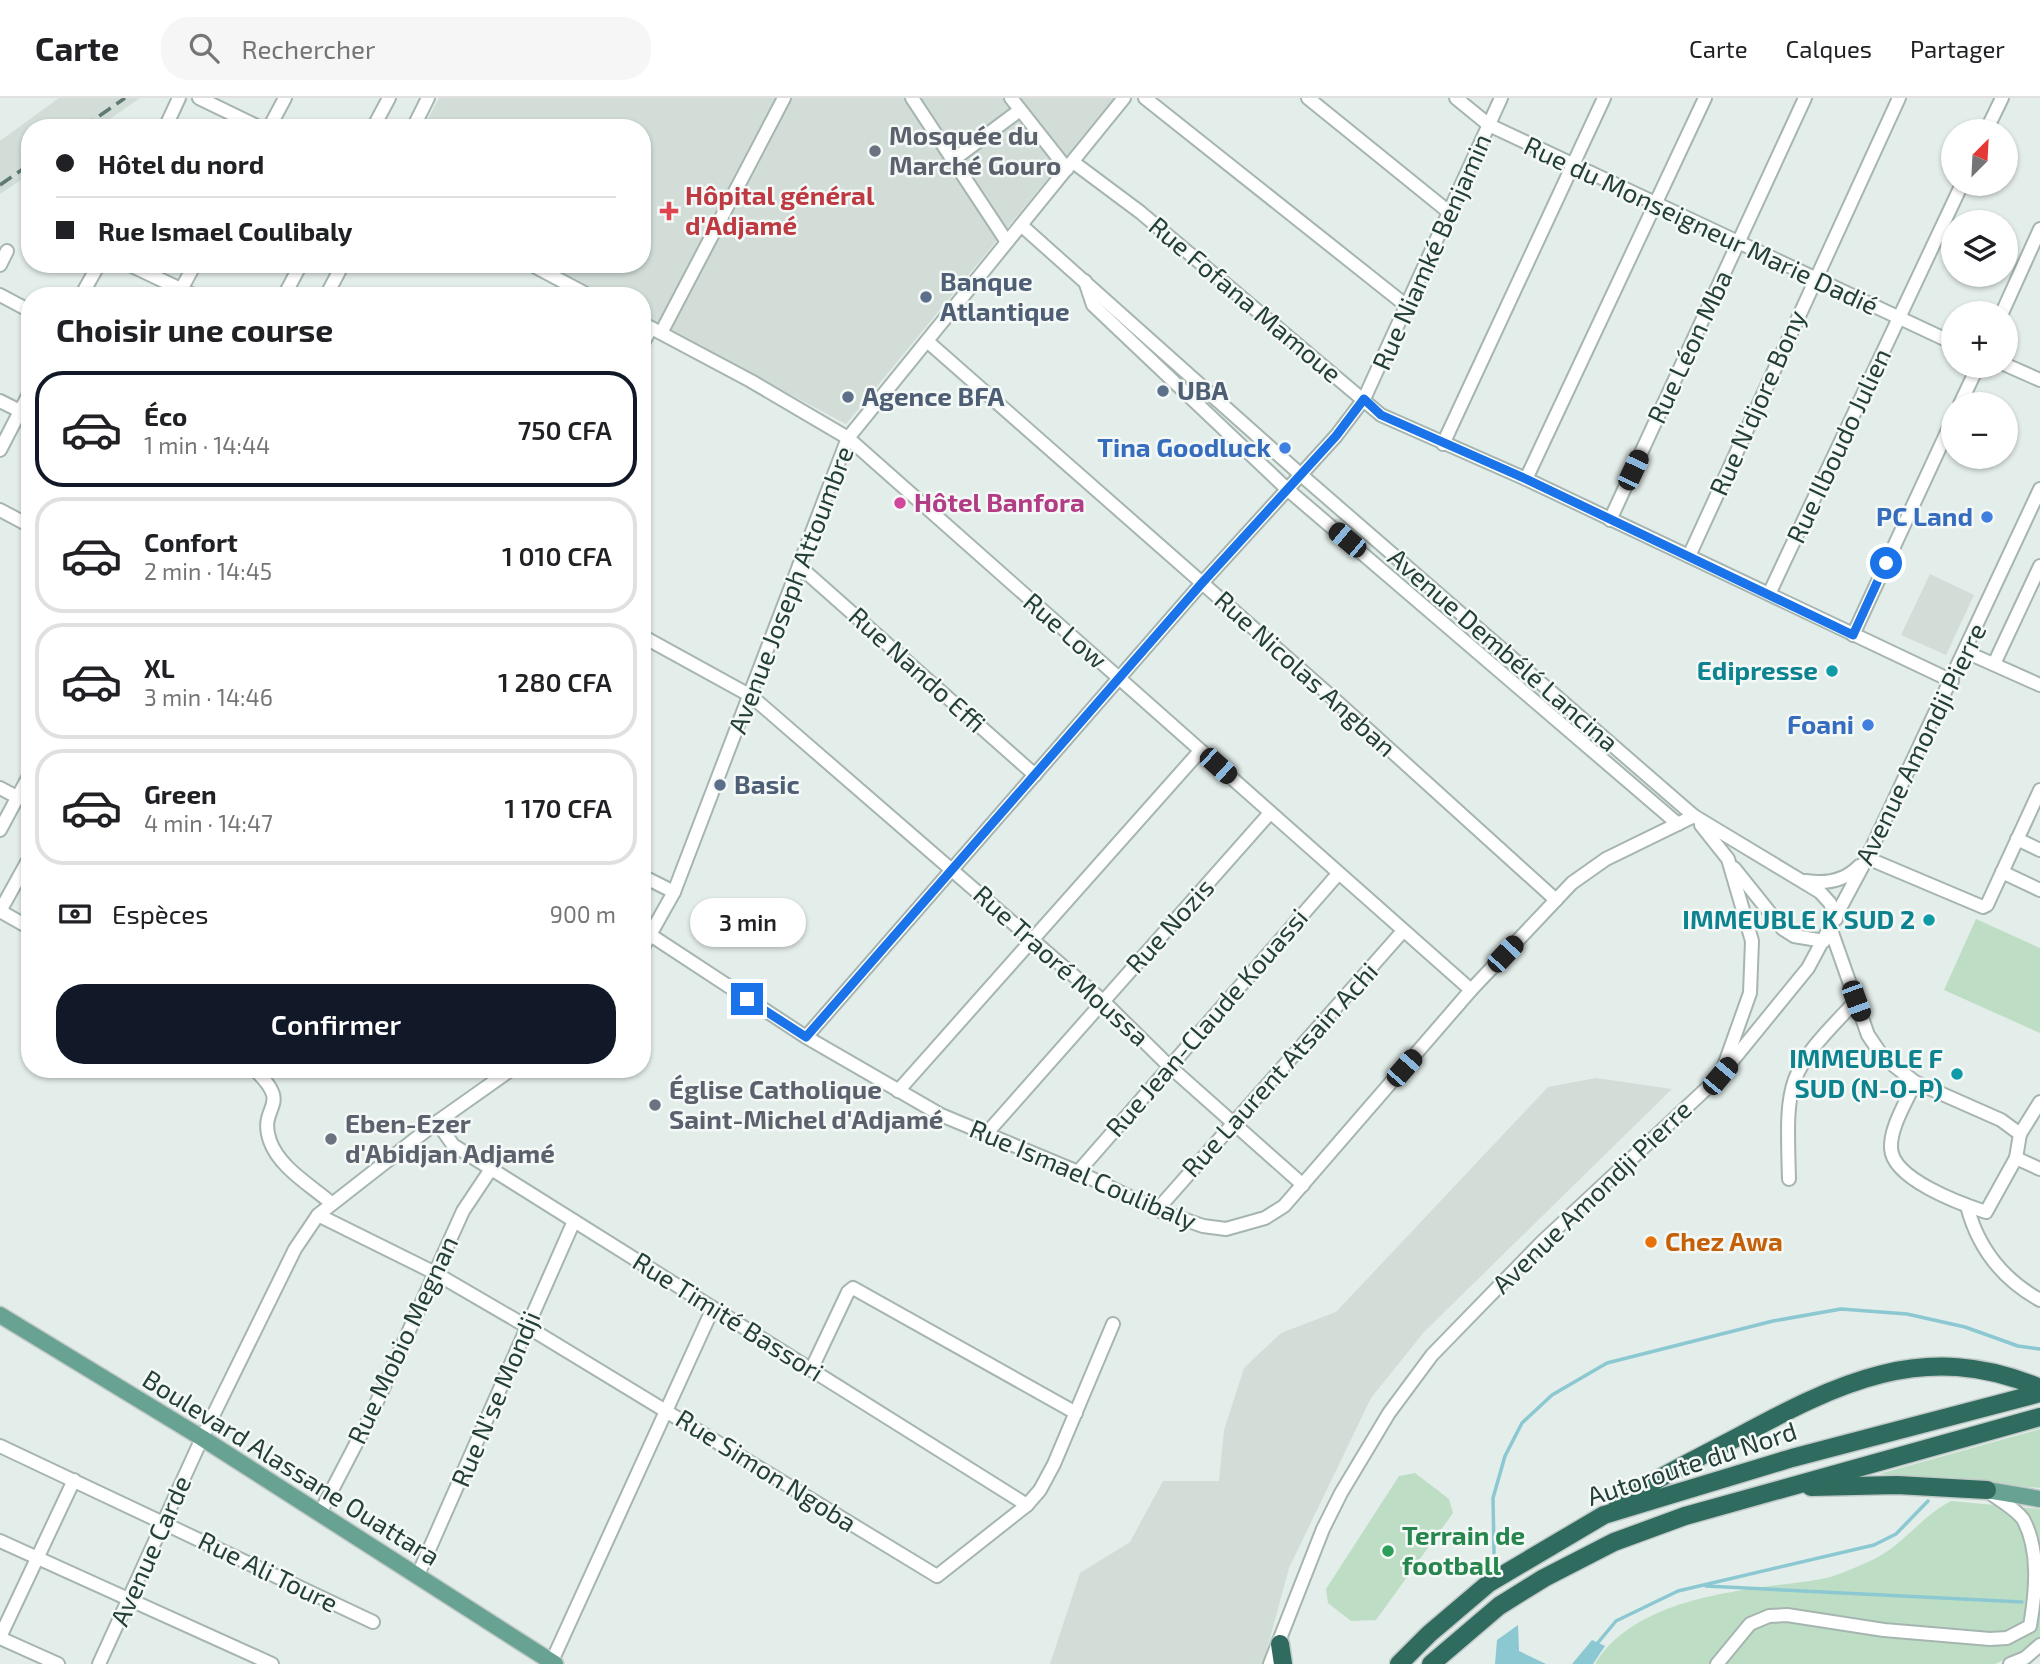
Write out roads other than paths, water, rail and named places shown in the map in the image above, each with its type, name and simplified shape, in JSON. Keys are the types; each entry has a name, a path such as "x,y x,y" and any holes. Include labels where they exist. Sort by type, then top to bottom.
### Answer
{"highway":[{"path":"1604,1516 1642,1488 1830,1389 1861,1378 1915,1366 1983,1370 2040,1391"},
{"name":"Autoroute du Nord","path":"1399,1664 1429,1634 1489,1583 1604,1516 1792,1458 2040,1391"},
{"name":"Autoroute du Nord","path":"1431,1664 1468,1631 1544,1578 1614,1542 1685,1516 2040,1417"},
{"path":"1780,1489 1897,1485 1987,1490"},
{"path":"1445,1664 1468,1631"},
{"path":"1383,1664 1429,1634"},
{"path":"1278,1664 1280,1644"},
{"path":"1280,1644 1283,1664"}],"main road":[{"name":"Boulevard Alassane Ouattara","path":"0,1315 202,1438 552,1663"},
{"path":"1987,1490 2040,1499"}],"street":[{"path":"169,119 179,98"},
{"path":"199,98 242,119"},
{"path":"274,119 285,98"},
{"path":"378,119 389,98"},
{"path":"418,119 428,98"},
{"path":"651,328 783,98"},
{"path":"912,98 1007,242"},
{"name":"Rue Fofana Mamoue","path":"1011,98 1070,166 1140,212 1381,415 1526,479 1952,681"},
{"name":"Avenue Joseph Attoumbre","path":"652,936 674,892 848,439 1124,98"},
{"path":"1146,98 1408,307"},
{"path":"1308,98 1450,214"},
{"name":"Rue du Monseigneur Marie Dadié","path":"1456,98 1489,125 1941,338"},
{"name":"Rue Niamké Benjamin","path":"806,1037 1364,399 1502,98"},
{"path":"1443,444 1604,98"},
{"path":"1526,479 1704,98"},
{"name":"Rue Léon Mba","path":"1609,520 1805,98"},
{"name":"Rue N'djore Bony","path":"1689,556 1899,98"},
{"path":"1992,119 2002,98"},
{"path":"953,160 1020,110"},
{"name":"Rue Ilboudo Julien","path":"1769,594 1956,196"},
{"name":"Avenue Dembélé Lancina","path":"1021,225 1300,474 1694,816 1820,892 1830,903 1830,930 1873,1045 1915,1082 2001,1120 2020,1134"},
{"path":"2007,301 2040,229"},
{"path":"0,265 7,251"},
{"path":"145,273 171,287"},
{"path":"547,273 573,287"},
{"path":"1085,280 1093,305 1287,489 1678,824"},
{"path":"0,295 21,306"},
{"name":"Rue Low","path":"651,328 751,381 848,439 1471,990"},
{"name":"Rue Nicolas Angban","path":"927,341 1556,900"},
{"path":"2018,370 2040,380"},
{"path":"0,401 21,412"},
{"path":"0,450 21,420"},
{"path":"1853,635 1941,445"},
{"name":"Avenue Amondji Pierre","path":"1270,1664 1319,1540 1341,1493 1389,1413 1432,1355 1542,1242 1720,1076 1808,968 1867,858 1966,652 2040,489"},
{"path":"0,510 21,521"},
{"name":"Rue Nando Effi","path":"799,566 1035,775"},
{"path":"1994,664 2040,566"},
{"name":"Rue Traoré Moussa","path":"651,641 751,696 1103,1001 1168,1065 1303,1185"},
{"path":"1966,652 2040,685"},
{"path":"898,1091 1200,751"},
{"path":"0,788 17,797"},
{"path":"0,830 5,808 21,790"},
{"path":"1797,880 1831,882 1845,877 1867,858 1983,907 1987,905 2040,790"},
{"name":"Rue Nozis","path":"986,1134 1270,813"},
{"path":"1694,816 1783,929 1794,936 1830,930"},
{"name":"Rue Ismael Coulibaly","path":"652,936 806,1037 941,1115 1077,1172 1157,1210 1203,1226 1226,1229 1245,1226 1284,1206 1471,990 1556,900 1590,869 1694,816"},
{"path":"2017,839 2040,850"},
{"path":"1720,1076 1750,993 1753,969 1747,918 1728,859"},
{"path":"2002,872 2040,890"},
{"path":"21,873 0,911 21,923"},
{"name":"Rue Jean-Claude Kouassi","path":"1077,1172 1338,874"},
{"path":"651,880 674,892"},
{"name":"Rue Laurent Atsain Achi","path":"1157,1210 1404,931"},
{"path":"1789,1179 1787,1106 1796,1072 1818,1041 1856,1001"},
{"path":"263,1078 270,1085 276,1100 267,1127 279,1158 330,1202"},
{"path":"202,1438 295,1249 318,1215 330,1202 499,1078"},
{"path":"1915,1082 1893,1134 1891,1149 1895,1164 1906,1175 1967,1206 1986,1212 2016,1158 2020,1134 2040,1102"},
{"name":"Rue Timité Bassori","path":"437,1122 453,1145 1027,1505"},
{"path":"2016,1158 2040,1169"},
{"name":"Rue Mobio Megnan","path":"320,1513 371,1415 463,1211 491,1169"},
{"path":"1967,1206 1972,1227 2001,1272 2019,1288 2040,1300"},
{"name":"Rue Simon Ngoba","path":"318,1215 435,1273 526,1326 937,1577 1027,1505 1040,1490 1054,1464 1113,1324"},
{"name":"Rue N'se Mondji","path":"417,1577 574,1221"},
{"path":"811,1370 848,1292 853,1288 1076,1413"},
{"path":"552,1663 713,1308"},
{"name":"Avenue Carde","path":"99,1664 202,1438"},
{"name":"Rue Ali Toure","path":"0,1446 373,1622"},
{"path":"58,1664 0,1638 74,1480"},
{"path":"1717,1664 1750,1625 1769,1616 1787,1615 1884,1630 1990,1639 2007,1637 2035,1626 2040,1582 2032,1534 2022,1517 1987,1490"},
{"path":"0,1541 272,1664"},
{"path":"2010,1664 2025,1658 2040,1646"}],"water":[{"path":"1518,1625 1519,1651 1546,1664 1495,1664 1497,1640"},
{"path":"1592,1640 1605,1646 1593,1664 1572,1664"}],"waterway":[{"path":"1494,1553 1493,1498 1505,1456 1522,1423 1552,1395 1607,1363 1773,1321 1841,1309 1907,1314 1965,1327 2018,1346 2040,1349"},
{"path":"1596,1645 1616,1621 1678,1591 1874,1545 1896,1534 1928,1501"},
{"path":"1706,1586 2022,1602"}],"railway":[{"path":"95,119 125,98"},
{"path":"0,185 21,170"}],"place":[{"name":"Mosquée du Marché Gouro","path":"875,151"},
{"name":"Hôpital général d'Adjamé","path":"669,211"},
{"name":"Banque Atlantique","path":"926,297"},
{"name":"UBA","path":"1163,391"},
{"name":"Agence BFA","path":"848,397"},
{"name":"Tina Goodluck","path":"1285,448"},
{"name":"Hôtel Banfora","path":"900,503"},
{"name":"PC Land","path":"1987,517"},
{"name":"Edipresse","path":"1832,671"},
{"name":"Foani","path":"1868,725"},
{"name":"Basic","path":"720,785"},
{"name":"IMMEUBLE K SUD 2","path":"1929,920"},
{"name":"IMMEUBLE F SUD (N-O-P)","path":"1957,1074"},
{"name":"Église Catholique Saint-Michel d'Adjamé","path":"655,1105"},
{"name":"Eben-Ezer d'Abidjan Adjamé","path":"331,1139"},
{"name":"Chez Awa","path":"1651,1242"},
{"name":"Terrain de football","path":"1388,1551"}]}
